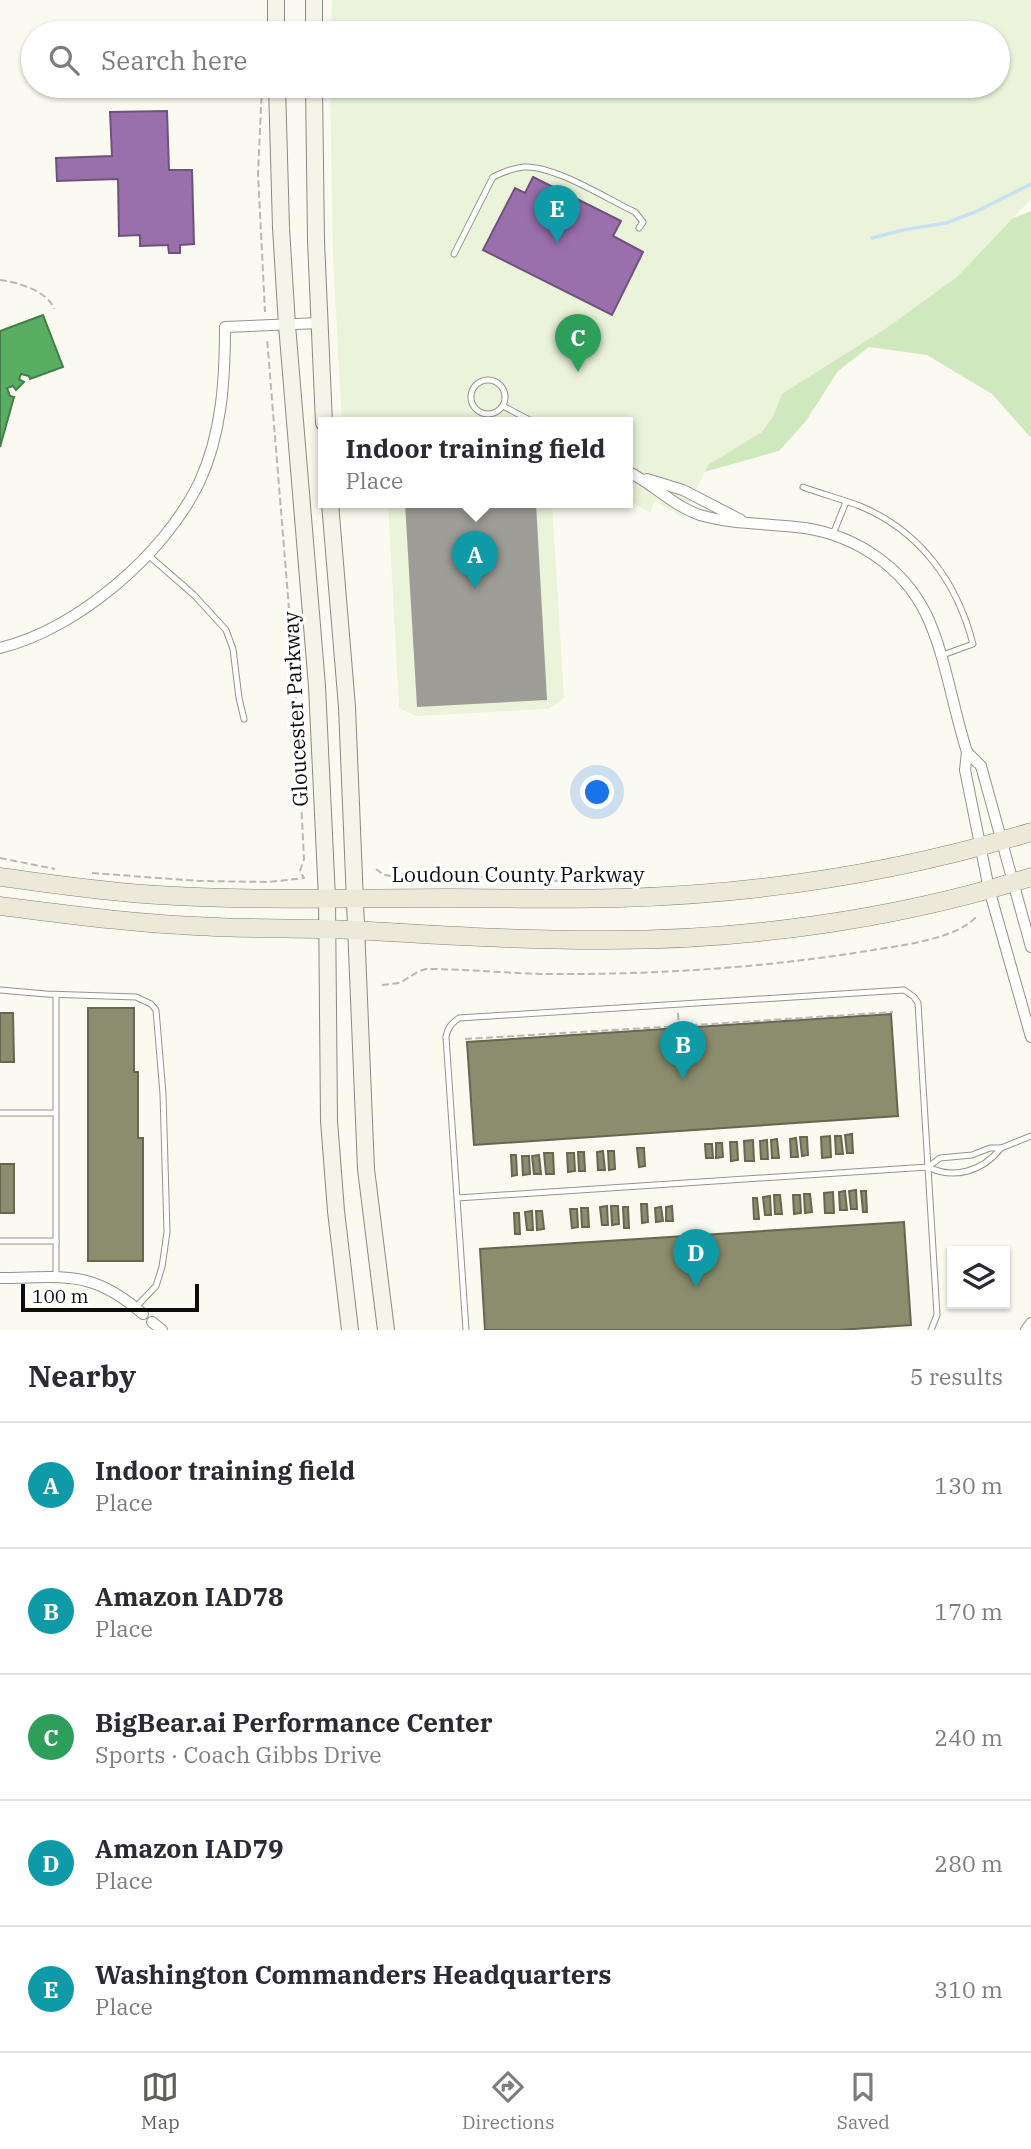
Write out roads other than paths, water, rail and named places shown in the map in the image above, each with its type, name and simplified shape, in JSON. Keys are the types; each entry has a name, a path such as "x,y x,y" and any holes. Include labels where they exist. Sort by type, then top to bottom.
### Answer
{"main road":[{"name":"Gloucester Parkway","path":"277,98 286,325 317,686 328,930 329,1121 350,1330"},
{"path":"314,98 324,417"},
{"path":"330,508 347,707 366,1169 386,1330"},
{"name":"Loudoun County Parkway","path":"0,877 155,895 356,899 616,898 751,890 828,880 913,864 1031,832"},
{"path":"0,906 170,925 598,940 773,930 895,911 1022,879"}],"street":[{"path":"0,648 26,641 64,622 121,582 183,511 200,482 222,404 225,327 319,323"},
{"path":"633,474 683,490 750,524 804,528 832,534 874,555 906,583 927,617 967,752 965,770 989,889 1031,1037"},
{"path":"967,752 981,766 1003,841 1022,879 1031,947"},
{"path":"0,1278 75,1277 95,1282 119,1294 139,1311"},
{"path":"1027,1330 1031,1323"}],"lane":[{"path":"454,254 493,177 524,167 546,170 635,212 643,222 639,228"},
{"path":"482,381 496,383 505,394 503,406 494,413 482,413 473,405 472,391 482,381"},
{"path":"503,406 524,417"},
{"path":"803,488 846,502 889,521 924,549 940,569 959,603 973,644 940,656"},
{"path":"832,534 846,502"},
{"path":"146,554 194,595 226,630 233,649 244,719"},
{"path":"0,990 56,995 136,997 144,999 156,1010 163,1094 167,1232 156,1286 139,1311"},
{"path":"466,1330 446,1037 447,1028 452,1023 459,1018 904,990 911,993 918,1003 937,1315 931,1330"},
{"path":"55,1278 56,995"},
{"path":"0,1113 55,1113"},
{"path":"928,1167 940,1158 972,1155 990,1148 1001,1148 1031,1136"},
{"path":"457,1198 928,1167 939,1173 972,1171 995,1156 1001,1148"},
{"path":"0,1241 56,1241"}],"waterway":[{"path":"872,238 946,223 1031,184"}],"place":[{"name":"Washington Commanders Headquarters","path":"557,243"},
{"name":"BigBear.ai Performance Center","path":"578,372"},
{"name":"Indoor training field","path":"475,589"},
{"name":"Amazon IAD78","path":"683,1079"},
{"name":"Amazon IAD79","path":"696,1287"}]}
